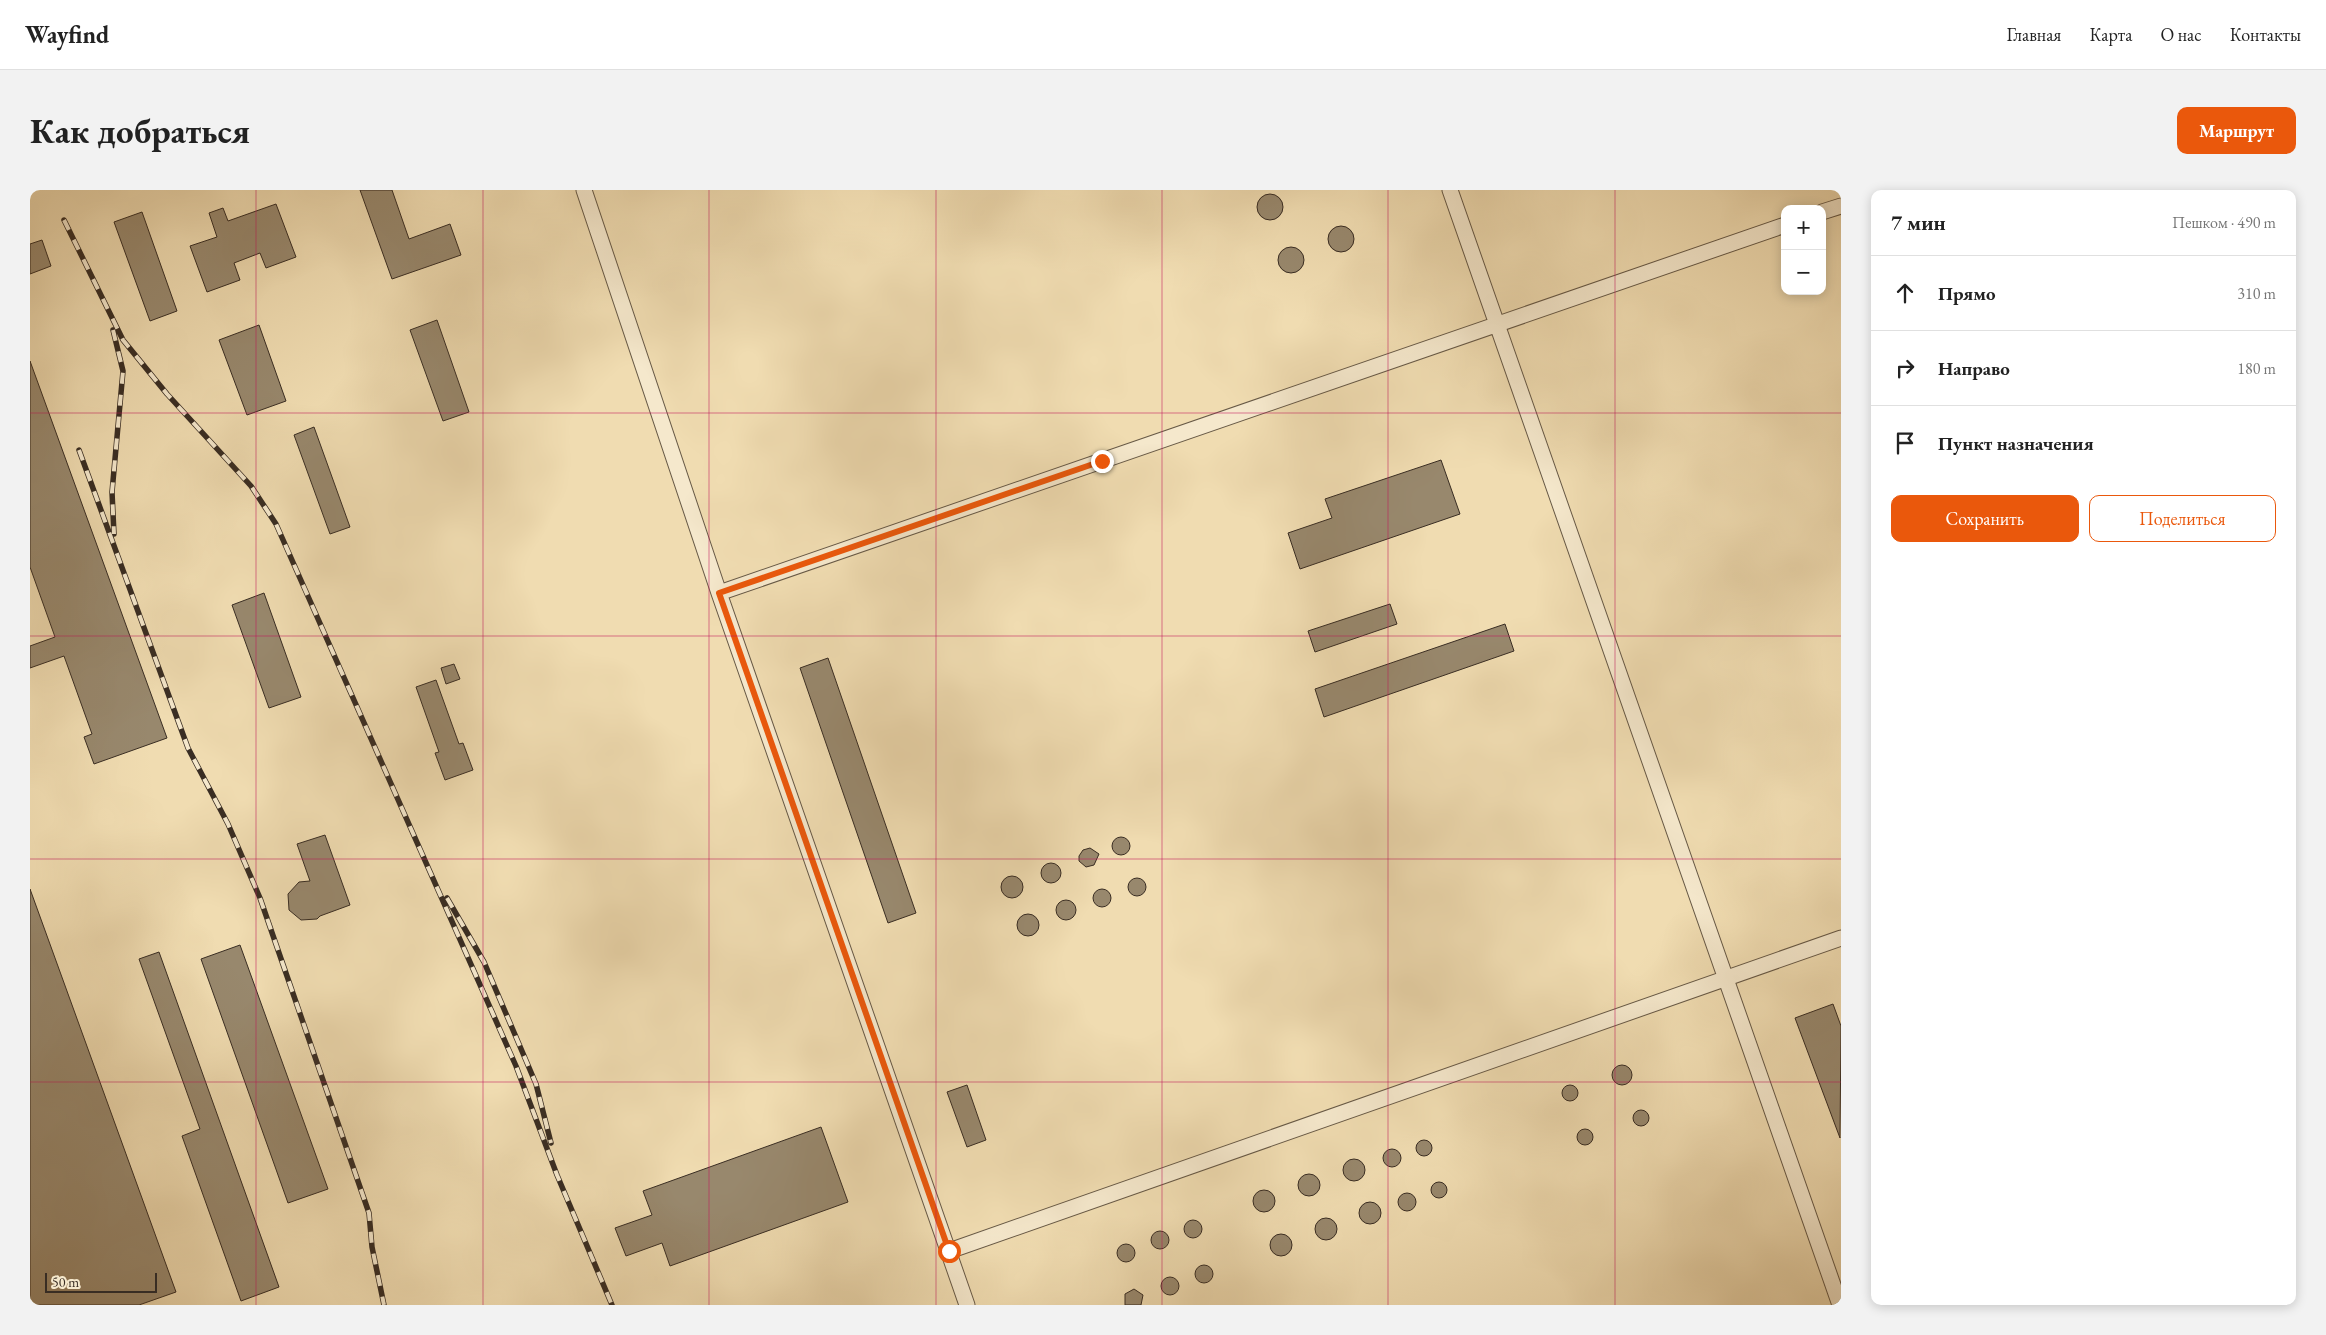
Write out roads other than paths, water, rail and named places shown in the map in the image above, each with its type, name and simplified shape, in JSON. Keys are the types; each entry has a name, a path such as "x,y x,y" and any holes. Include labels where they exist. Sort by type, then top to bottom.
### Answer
{"lane":[{"path":"584,190 719,593 967,1305"},
{"path":"1450,190 1840,1305"},
{"path":"1826,211 1841,206"},
{"path":"719,593 1781,226"},
{"path":"949,1251 1841,938"}],"railway":[{"path":"64,220 123,340 167,394 251,486 276,524 516,1066 557,1175 612,1305"},
{"path":"113,330 123,371 112,492 114,534"},
{"path":"79,450 188,748 228,824 260,898 369,1213 372,1247 384,1305"},
{"path":"447,898 484,962 536,1084 551,1143"}]}
